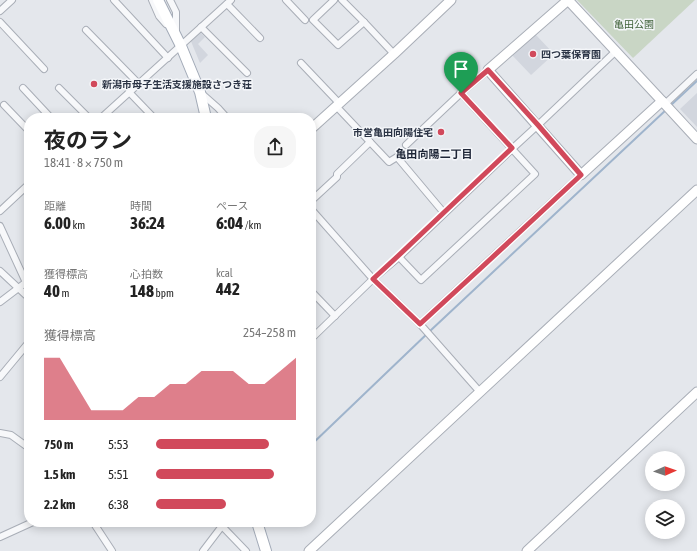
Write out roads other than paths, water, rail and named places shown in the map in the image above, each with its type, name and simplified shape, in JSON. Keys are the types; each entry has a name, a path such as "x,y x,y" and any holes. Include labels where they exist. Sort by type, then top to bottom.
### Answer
{"main road":[{"path":"157,2 181,46 200,92 205,113"},
{"path":"259,527 266,551"}],"street":[{"path":"0,11 12,0"},
{"path":"114,0 168,58"},
{"path":"170,0 176,12 176,35"},
{"path":"286,0 305,20"},
{"path":"334,0 313,20 338,45 364,22"},
{"path":"342,0 394,54"},
{"path":"316,124 451,0"},
{"path":"406,145 461,93 568,0 697,139"},
{"path":"107,113 128,92 139,84 229,2 260,38"},
{"path":"0,22 44,68"},
{"path":"201,27 247,73"},
{"path":"86,30 139,84"},
{"path":"316,334 616,51"},
{"path":"302,63 370,142 389,162 397,157 444,213"},
{"path":"488,70 581,175"},
{"path":"420,324 581,175 697,74"},
{"path":"23,88 47,113"},
{"path":"59,88 85,113"},
{"path":"128,92 149,113"},
{"path":"200,92 222,113"},
{"path":"398,256 421,280 535,174 461,93"},
{"path":"4,105 24,125"},
{"path":"316,196 337,177 337,174 370,142"},
{"path":"0,211 24,190"},
{"path":"309,551 697,190"},
{"path":"316,218 373,279 420,324 480,392"},
{"path":"0,226 24,276"},
{"path":"0,271 24,293"},
{"path":"0,302 24,286"},
{"path":"316,296 335,316"},
{"path":"0,377 24,348"},
{"path":"527,551 697,392"},
{"path":"0,433 10,435 24,445"},
{"path":"0,537 24,526"},
{"path":"96,527 112,551"},
{"path":"203,551 218,527"},
{"path":"223,527 246,551"}],"waterway":[{"path":"670,106 697,81"},
{"path":"316,440 667,109"}],"place":[{"name":"四つ葉保育園","path":"533,54"},
{"name":"新潟市母子生活支援施設さつき荘","path":"94,84"},
{"name":"市営亀田向陽住宅","path":"441,132"}],"district":[{"name":"亀田向陽二丁目","path":"434,154"}],"park label":[{"name":"亀田公園","path":"634,24"}]}
